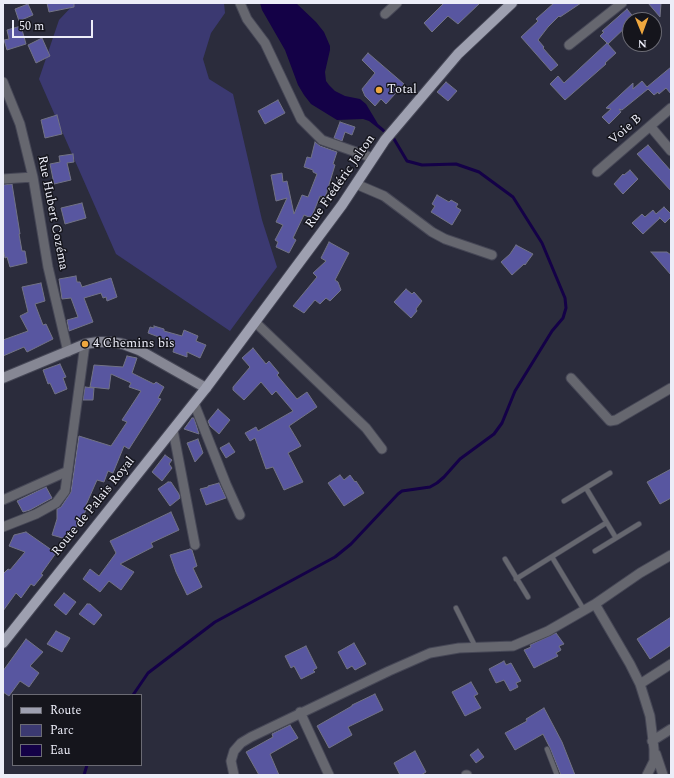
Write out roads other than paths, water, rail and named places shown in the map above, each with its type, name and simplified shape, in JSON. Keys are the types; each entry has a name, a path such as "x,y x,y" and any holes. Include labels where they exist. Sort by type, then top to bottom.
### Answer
{"main road":[{"name":"Rue Frédéric Jalton","path":"206,388 342,205 385,140 458,54 512,3"},
{"path":"3,378 85,344 105,342 123,344 139,350 206,388"},
{"name":"Route de Palais Royal","path":"3,643 206,388"}],"street":[{"path":"240,3 247,19 265,42 301,119 322,140 373,158"},
{"path":"385,14 397,3"},
{"path":"569,45 622,3"},
{"name":"Rue Hubert Cozéma","path":"3,82 20,124 32,177 48,267 68,352"},
{"name":"Voie B","path":"597,172 671,108"},
{"path":"650,126 671,152"},
{"path":"3,179 32,177"},
{"path":"356,184 384,196 432,232 445,239 492,255"},
{"path":"255,322 366,428 382,449"},
{"path":"3,527 36,514 56,503 65,491 85,344"},
{"path":"571,378 608,420 616,420 671,388"},
{"path":"194,404 240,516"},
{"path":"173,430 195,545"},
{"path":"3,500 68,471"},
{"path":"234,775 231,761 234,751 251,736 430,653 459,648 514,646 548,630 595,604 640,573 671,555"},
{"path":"595,604 640,684 650,716 654,761 647,775"},
{"path":"640,684 671,664"},
{"path":"300,712 329,775"},
{"path":"653,745 671,729"},
{"path":"653,745 663,775"}],"lane":[{"path":"564,501 610,473"},
{"path":"586,488 616,538"},
{"path":"516,579 606,523"},
{"path":"595,551 639,524"},
{"path":"552,557 584,610"},
{"path":"504,559 528,597"},
{"path":"456,608 476,648"},
{"path":"547,749 557,775"}],"water":[{"path":"260,3 296,3 316,22 324,32 330,46 325,72 326,81 335,91 345,96 360,99 366,104 378,124 384,129 383,132 369,121 363,119 337,120 311,104 298,85 285,50 262,10"}],"waterway":[{"path":"134,694 148,673 215,622 335,557 351,544 398,494 402,491 430,487 437,483 460,459 494,434 502,423 515,391 552,331 563,318 566,308 565,298 542,243 513,197 479,172 456,164 422,165 407,161 394,139 384,131"},
{"path":"84,775 87,766"}],"place":[{"name":"Total","path":"379,90"},
{"name":"4 Chemins bis","path":"85,344"}]}
